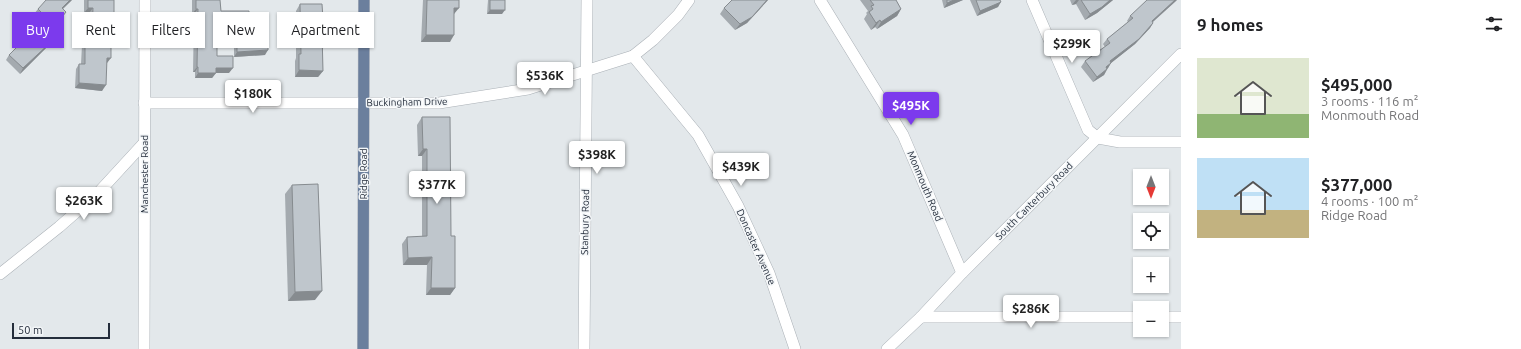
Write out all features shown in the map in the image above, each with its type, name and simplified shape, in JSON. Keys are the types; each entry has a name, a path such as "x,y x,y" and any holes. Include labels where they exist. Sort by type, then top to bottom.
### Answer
{"main road":[{"name":"Ridge Road","path":"363,349 364,0"}],"street":[{"name":"Manchester Road","path":"144,349 145,0"},
{"name":"Stanbury Road","path":"584,349 587,0"},
{"name":"Buckingham Drive","path":"144,103 439,103 528,89 633,56 653,40 678,15 689,0"},
{"name":"Monmouth Road","path":"820,0 904,135 962,273"},
{"path":"1032,0 1088,130 1098,138 1120,142 1181,142"},
{"name":"South Canterbury Road","path":"887,349 921,317 962,273 1181,54"},
{"name":"Doncaster Avenue","path":"633,56 698,135 738,206 769,273 795,349"},
{"path":"0,274 59,228 99,192 144,143"},
{"path":"921,317 1133,317"},
{"path":"1169,317 1181,317"}],"building":[{"path":"46,0 70,0 62,8 66,12 64,14 64,12 41,12 38,9"},
{"path":"88,0 114,0 114,12 93,12 93,8 88,8"},
{"path":"196,0 220,0 221,11 249,11 213,12 213,48 217,48 217,56 233,56 233,68 216,68 216,73 198,73 197,48 205,48 205,12 198,12 198,9 196,9"},
{"path":"427,0 459,0 459,8 454,8 454,35 426,35"},
{"path":"490,0 505,0 505,10 490,10"},
{"path":"732,0 767,0 752,17 740,24 724,8"},
{"path":"870,0 896,0 901,9 881,22 880,20 876,23 869,12 873,9 871,6 874,5"},
{"path":"947,0 954,0 947,3"},
{"path":"976,0 1000,0 1001,2 980,11"},
{"path":"1081,0 1110,0 1090,14"},
{"path":"1147,0 1175,0 1152,21 1153,23 1139,39 1110,61 1111,63 1106,67 1107,69 1097,77 1085,61 1110,43 1107,39 1133,18 1130,16"},
{"path":"300,4 322,4 323,12 300,12"},
{"path":"16,48 45,48 23,68 9,55"},
{"path":"85,48 111,48 111,58 107,58 106,85 79,83 79,64 85,64"},
{"path":"237,48 268,48 268,50 237,52"},
{"path":"301,48 322,48 323,71 299,70 299,54 301,54"},
{"path":"422,117 450,117 451,236 455,236 455,288 431,288 432,257 408,258 407,237 427,236 427,149 423,149"},
{"path":"318,184 322,291 295,292 292,185"}]}
